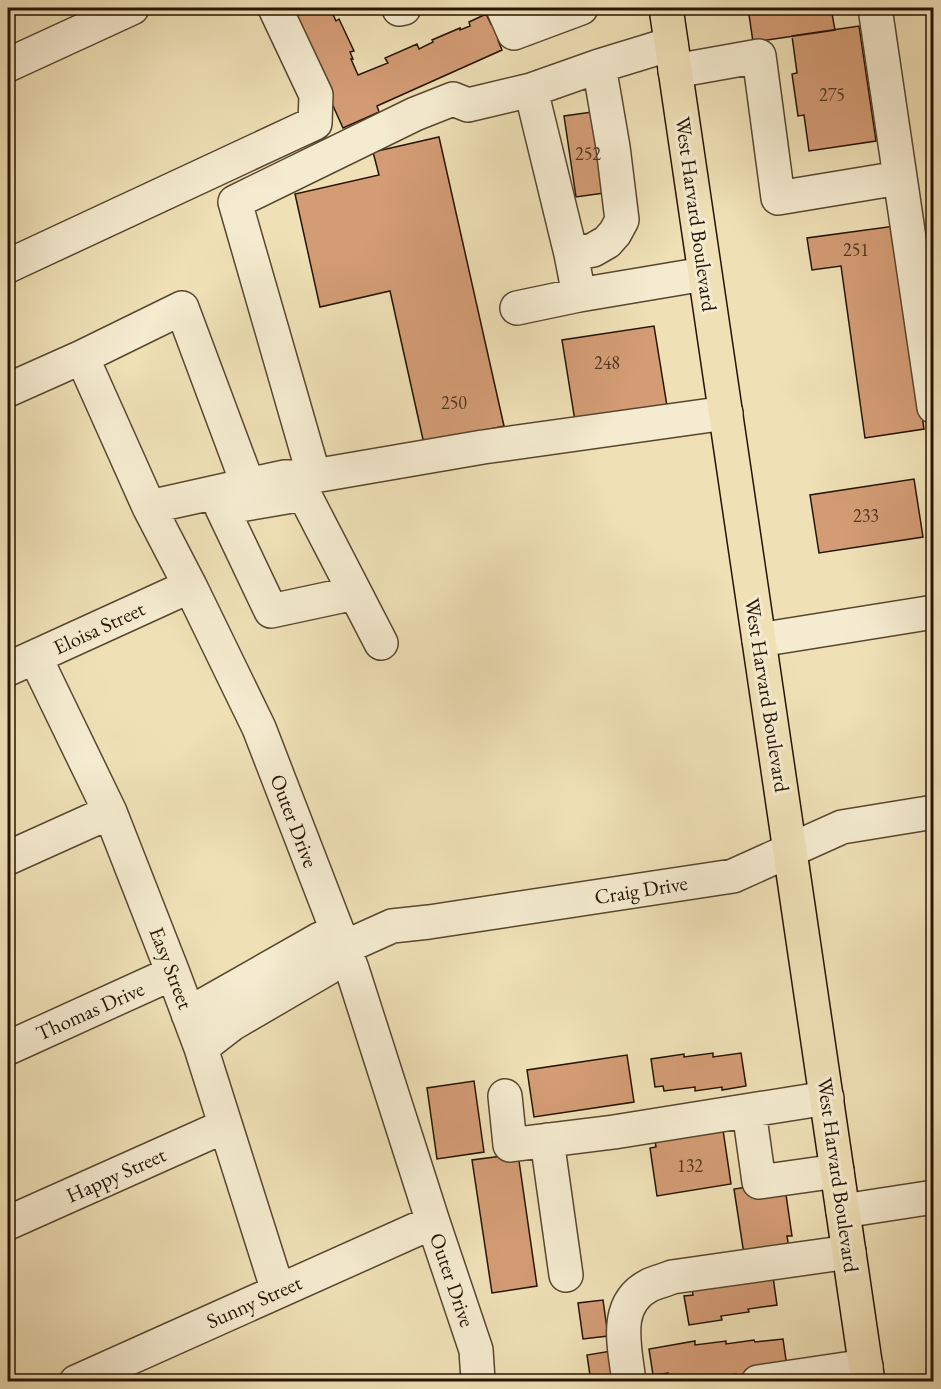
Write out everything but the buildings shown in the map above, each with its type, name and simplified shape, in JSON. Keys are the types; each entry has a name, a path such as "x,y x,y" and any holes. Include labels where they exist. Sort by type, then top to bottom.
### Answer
{"main road":[{"name":"West Harvard Boulevard","path":"666,8 867,1374"}],"street":[{"path":"8,65 132,8"},
{"path":"8,266 315,123 316,95 275,8"},
{"path":"503,8 514,33 581,8"},
{"path":"874,8 933,407"},
{"path":"314,476 236,202 415,114 453,99 468,105 531,90 599,66 673,57 759,56 778,198 899,178"},
{"path":"571,254 593,250 607,242 622,220 613,147 599,66"},
{"path":"531,90 579,295"},
{"path":"517,308 705,274"},
{"path":"8,390 182,308 248,485"},
{"name":"Outer Drive","path":"82,357 149,507 259,728 352,969 476,1350 478,1380 476,1382"},
{"path":"149,507 284,477 314,476 483,447 726,412"},
{"path":"355,593 271,611 222,508 304,494 355,593 381,644"},
{"name":"Eloisa Street","path":"15,665 190,586"},
{"path":"759,639 933,612"},
{"name":"Easy Street","path":"15,665 110,812 201,1048 278,1291"},
{"path":"8,858 110,812"},
{"name":"Craig Drive","path":"201,1048 232,1024 328,968 343,948 392,926 732,876 842,827 933,812"},
{"path":"188,1014 320,939 343,948"},
{"name":"Thomas Drive","path":"8,1048 173,973"},
{"path":"505,1096 510,1145 614,1132 827,1098"},
{"path":"749,1111 759,1182 837,1171"},
{"name":"Happy Street","path":"8,1223 225,1126"},
{"path":"547,1140 566,1275"},
{"path":"843,1211 933,1197"},
{"name":"Sunny Street","path":"76,1382 433,1222"},
{"path":"629,1382 623,1326 626,1311 634,1297 649,1286 672,1277 849,1252"},
{"path":"758,1382 867,1374"}]}
